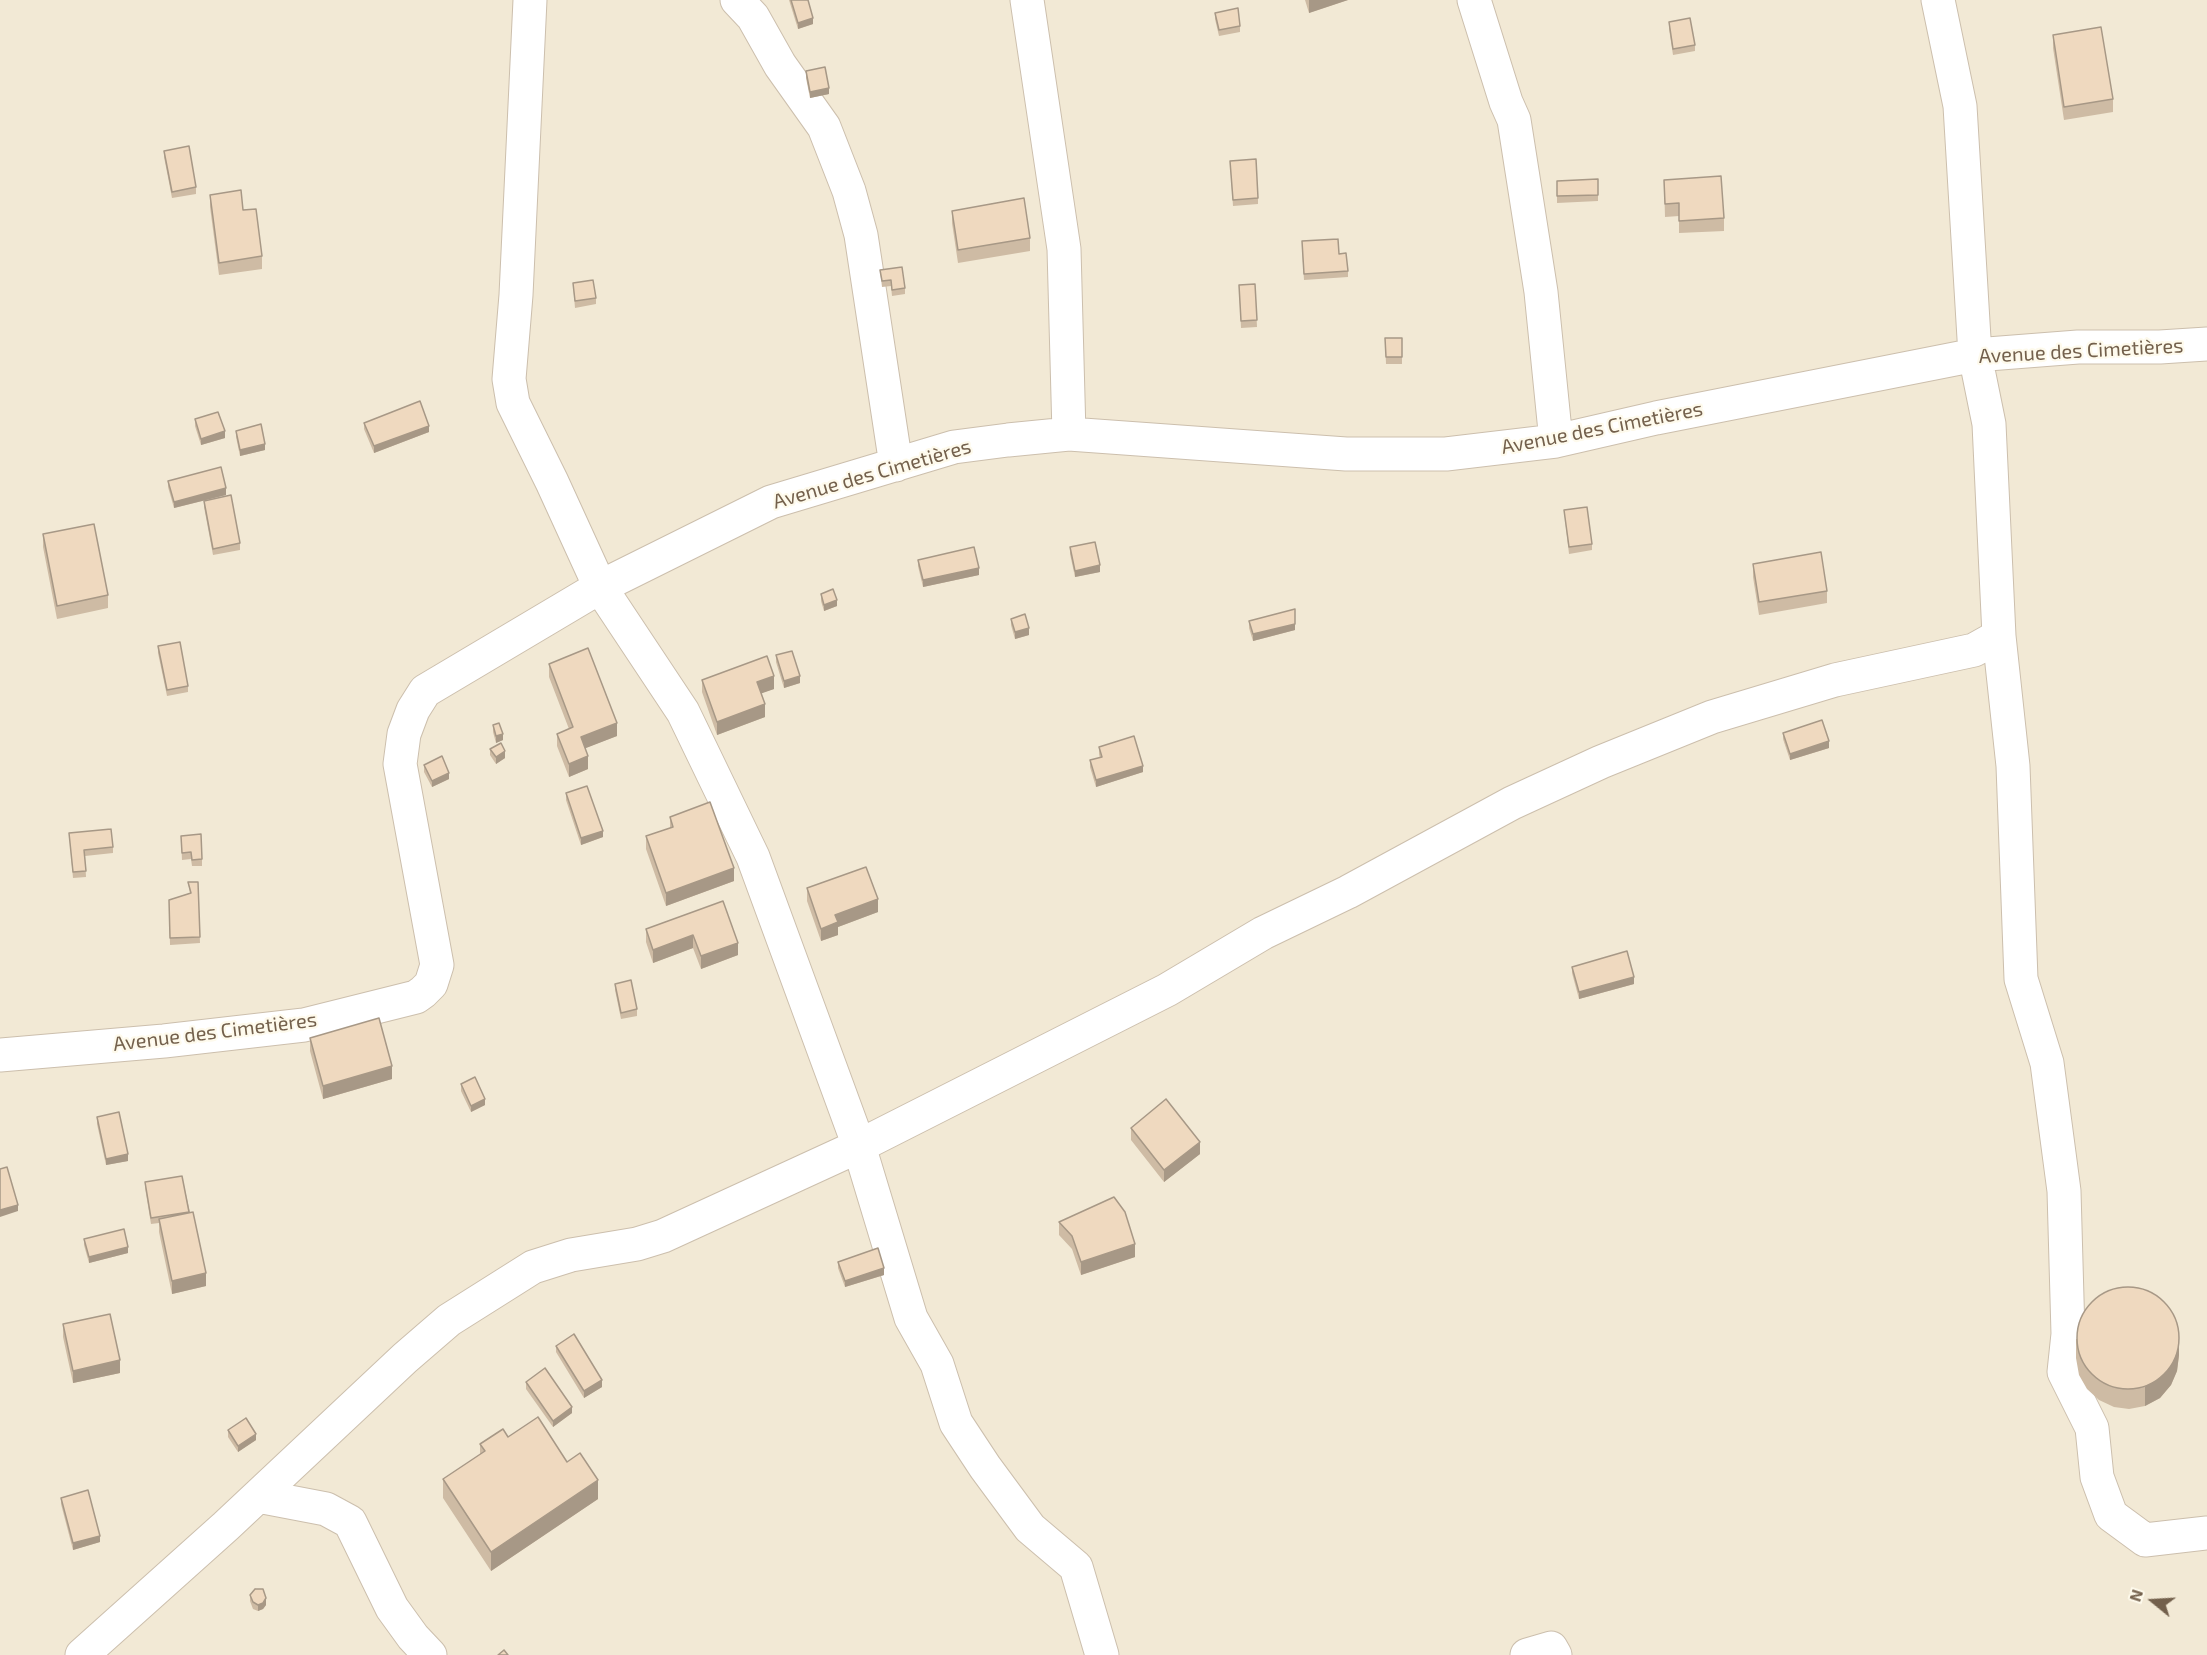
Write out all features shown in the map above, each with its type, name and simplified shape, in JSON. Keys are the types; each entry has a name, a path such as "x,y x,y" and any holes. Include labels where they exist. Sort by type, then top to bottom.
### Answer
{"street":[{"path":"530,0 516,295 509,379 513,403 600,586 683,712 753,857 859,1146 911,1318 937,1364 956,1423 1030,1528 1076,1567 1102,1655"},
{"path":"737,0 753,17 780,65 824,127 849,191 861,235 896,465"},
{"path":"1027,0 1064,249 1069,434"},
{"path":"1474,0 1506,102 1514,120 1541,292 1556,441"},
{"path":"1938,0 1960,106 1975,355 1989,424 1999,636 2013,766 2021,978 2047,1063 2064,1191 2068,1334 2064,1372 2092,1428 2097,1477 2111,1515 2145,1540 2207,1533"},
{"name":"Avenue des Cimetières","path":"0,1055 164,1041 304,1024 416,997 423,992 431,984 437,965 400,764 404,734 413,710 425,691 600,586 771,502 954,447 1069,434 1346,454 1446,454 1556,441 1656,418 1975,355 2078,347 2160,347 2207,344"},
{"path":"82,1655 449,1320 533,1267 571,1256 637,1244 663,1236 859,1146 1167,990 1263,933 1348,892 1512,803 1601,762 1712,717 1835,680 1974,650 1999,636"},
{"path":"258,1496 326,1509 350,1522 392,1608 413,1637 430,1655"},
{"path":"1527,1655 1551,1648 1555,1655"}],"shaded area":[{"path":"0,0 2207,0 2207,1655 0,1655"}],"building":[{"path":"791,0 808,0 813,18 798,23"},
{"path":"1238,8 1240,26 1219,30 1215,13"},
{"path":"1690,18 1695,45 1673,49 1669,22"},
{"path":"2101,27 2113,99 2064,107 2053,35"},
{"path":"825,67 829,88 810,92 806,71"},
{"path":"189,146 196,187 172,192 164,151"},
{"path":"1256,159 1258,198 1233,200 1230,161"},
{"path":"1721,176 1724,218 1679,221 1679,203 1665,204 1664,180"},
{"path":"1598,179 1598,195 1557,196 1557,181"},
{"path":"241,190 243,210 256,209 262,256 219,263 210,195"},
{"path":"1024,198 1030,238 958,250 952,211"},
{"path":"1338,239 1339,254 1346,253 1348,271 1304,274 1302,241"},
{"path":"902,267 905,288 892,290 891,280 882,281 880,270"},
{"path":"593,280 596,298 575,301 573,283"},
{"path":"1255,284 1257,320 1241,321 1239,285"},
{"path":"1385,338 1402,338 1402,357 1386,357"},
{"path":"420,401 429,426 374,446 364,423"},
{"path":"218,412 225,431 201,439 195,419"},
{"path":"261,424 265,444 240,450 236,431"},
{"path":"221,467 226,488 174,502 168,481"},
{"path":"231,495 240,543 213,549 204,501"},
{"path":"1587,507 1592,544 1569,547 1564,510"},
{"path":"94,524 108,595 57,606 43,534"},
{"path":"1095,542 1100,565 1075,571 1070,547"},
{"path":"974,547 979,568 923,580 918,560"},
{"path":"1821,552 1827,591 1759,602 1753,564"},
{"path":"833,589 837,600 824,605 821,594"},
{"path":"1295,609 1295,624 1253,634 1249,621"},
{"path":"1025,614 1029,628 1015,632 1011,619"},
{"path":"180,642 188,686 167,690 158,646"},
{"path":"588,648 617,723 581,737 588,756 569,764 557,734 573,727 549,664"},
{"path":"792,651 800,676 784,681 776,655"},
{"path":"767,656 774,676 757,682 765,704 717,722 702,680"},
{"path":"1822,720 1829,741 1790,754 1783,733"},
{"path":"499,723 503,734 496,736 493,725"},
{"path":"1134,736 1143,766 1096,780 1090,760 1102,757 1099,747"},
{"path":"501,743 505,751 496,757 490,749"},
{"path":"442,756 449,773 432,781 424,765"},
{"path":"587,786 603,831 581,838 566,793"},
{"path":"710,802 734,868 666,893 646,836 673,827 670,817"},
{"path":"111,829 113,847 84,850 86,871 73,872 69,833"},
{"path":"201,834 202,859 192,860 191,852 182,853 181,836"},
{"path":"866,867 878,899 835,915 838,922 821,929 807,888"},
{"path":"188,882 198,882 200,937 170,938 169,900 191,893"},
{"path":"723,901 738,943 701,956 693,935 653,950 646,929"},
{"path":"1627,951 1634,977 1579,992 1572,967"},
{"path":"631,980 637,1009 621,1013 615,984"},
{"path":"379,1018 392,1066 323,1086 310,1038"},
{"path":"475,1077 485,1099 471,1106 461,1084"},
{"path":"1166,1099 1200,1142 1164,1170 1131,1128"},
{"path":"119,1112 128,1154 106,1159 97,1117"},
{"path":"7,1167 18,1205 0,1210 0,1169"},
{"path":"182,1176 189,1212 151,1218 145,1182"},
{"path":"1114,1197 1125,1212 1135,1244 1081,1262 1072,1236 1059,1222"},
{"path":"193,1212 206,1273 172,1281 159,1219"},
{"path":"124,1229 128,1247 89,1257 84,1239"},
{"path":"878,1248 884,1268 845,1281 838,1262"},
{"path":"2128,1287 2148,1291 2164,1302 2175,1318 2179,1338 2175,1358 2164,1374 2148,1385 2128,1389 2108,1385 2092,1374 2081,1358 2077,1338 2081,1318 2092,1302 2108,1291"},
{"path":"110,1314 120,1360 73,1371 63,1324"},
{"path":"574,1334 602,1380 584,1391 556,1346"},
{"path":"545,1368 572,1407 553,1421 526,1382"},
{"path":"538,1417 567,1462 580,1453 598,1480 491,1552 443,1479 485,1451 480,1444 503,1429 508,1437"},
{"path":"246,1418 256,1434 238,1446 228,1430"},
{"path":"88,1490 100,1536 73,1543 61,1498"},
{"path":"255,1589 263,1589 266,1598 258,1605 253,1602 250,1595"},
{"path":"504,1650 508,1655 498,1655"}]}
